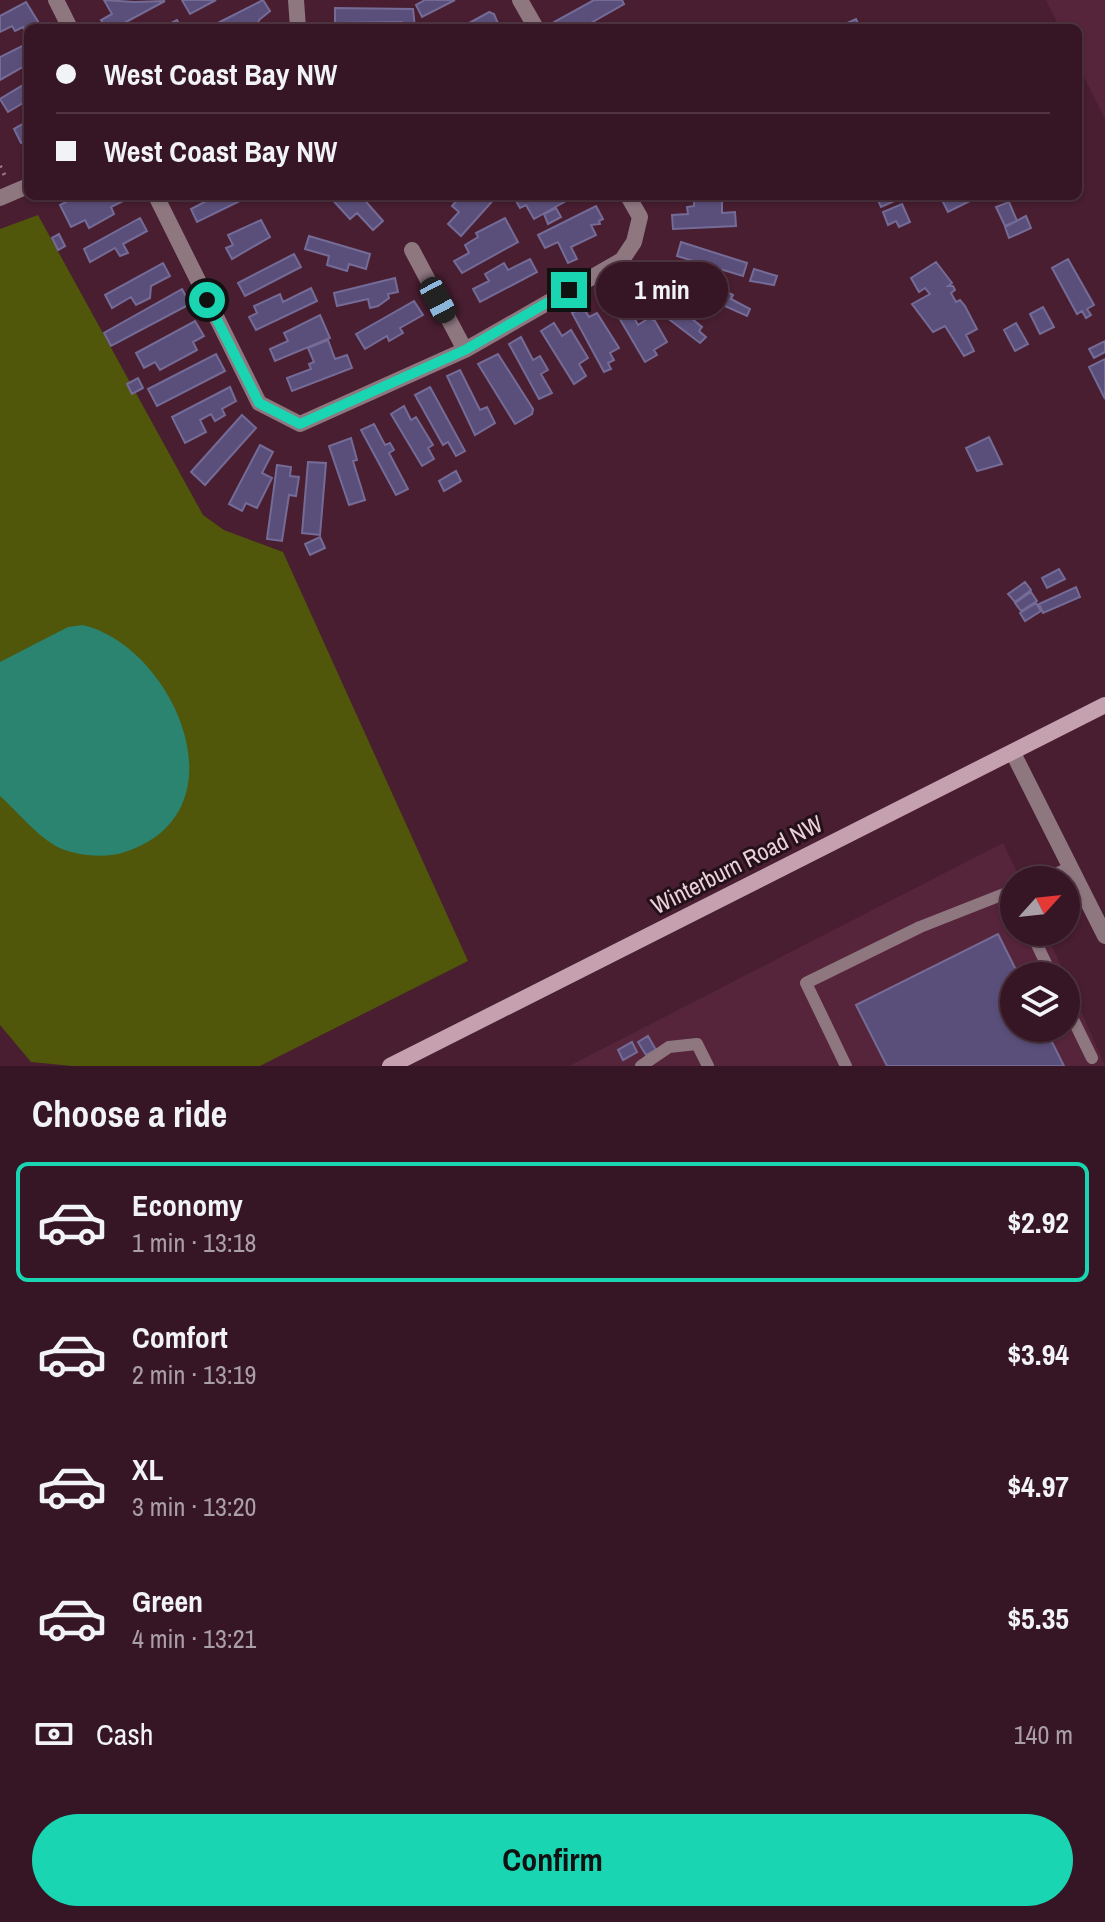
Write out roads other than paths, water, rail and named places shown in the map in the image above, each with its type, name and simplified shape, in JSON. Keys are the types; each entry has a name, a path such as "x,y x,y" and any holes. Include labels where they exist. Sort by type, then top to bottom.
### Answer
{"main road":[{"name":"Winterburn Road NW","path":"390,1066 1105,705"}],"street":[{"path":"56,0 68,24"},
{"path":"296,0 298,24"},
{"path":"520,0 534,24"},
{"path":"0,198 24,188"},
{"path":"158,200 259,403 300,424 465,350 622,260 634,242 640,217 630,200"},
{"path":"412,250 465,350"},
{"path":"1013,753 1069,866"},
{"path":"1080,887 1105,936"}],"lane":[{"path":"846,1066 806,983 920,927 1000,898"},
{"path":"1080,1034 1092,1058"},
{"path":"641,1066 657,1062 669,1047 697,1044 708,1066"}]}
